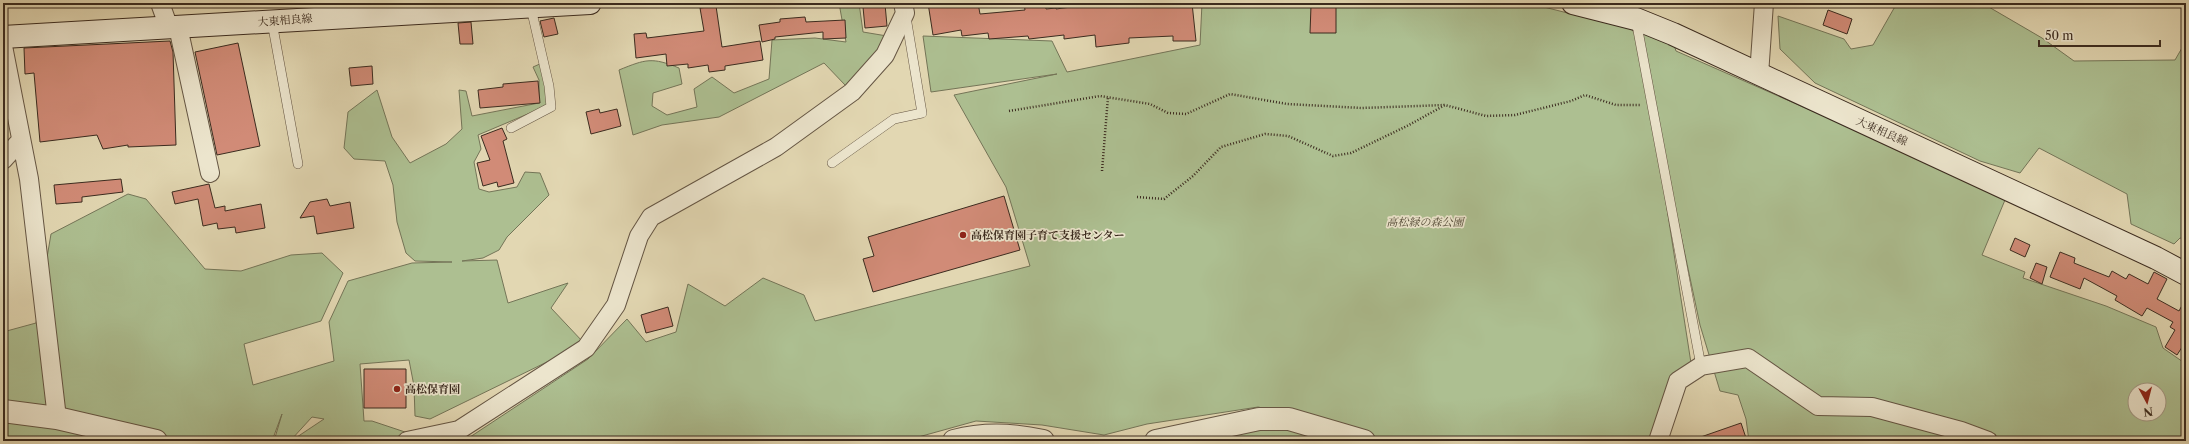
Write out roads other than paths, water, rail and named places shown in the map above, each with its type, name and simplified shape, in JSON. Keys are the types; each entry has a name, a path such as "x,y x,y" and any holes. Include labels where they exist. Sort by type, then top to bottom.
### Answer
{"main road":[{"name":"大東相良線","path":"3,37 272,21 531,8 590,3"},
{"name":"大東相良線","path":"1573,3 1636,18 2088,226 2186,274"},
{"path":"3,411 57,418 156,441"},
{"path":"1156,441 1259,418 1288,419 1364,441"},
{"path":"954,441 970,436 996,434 1021,436 1042,441"}],"street":[{"path":"160,3 174,28 210,173"},
{"path":"1759,75 1764,3"},
{"path":"407,441 458,430 586,348 616,305 639,236 652,217 776,147 852,92 885,55 904,8"},
{"path":"3,46 29,179 57,418"},
{"path":"3,160 21,140"},
{"path":"1658,441 1678,381 1702,366 1748,358 1818,406 1872,407 1962,431 1988,441"}],"lane":[{"path":"511,128 551,107 550,86 531,8"},
{"path":"832,163 894,119 922,113 904,8"},
{"path":"1636,18 1651,104 1702,366"},
{"path":"272,21 298,164"}],"place":[{"name":"高松保育園子育て支援センター","path":"963,235"},
{"name":"高松保育園","path":"397,389"}],"park label":[{"name":"高松緑の森公園","path":"1425,222"}]}
